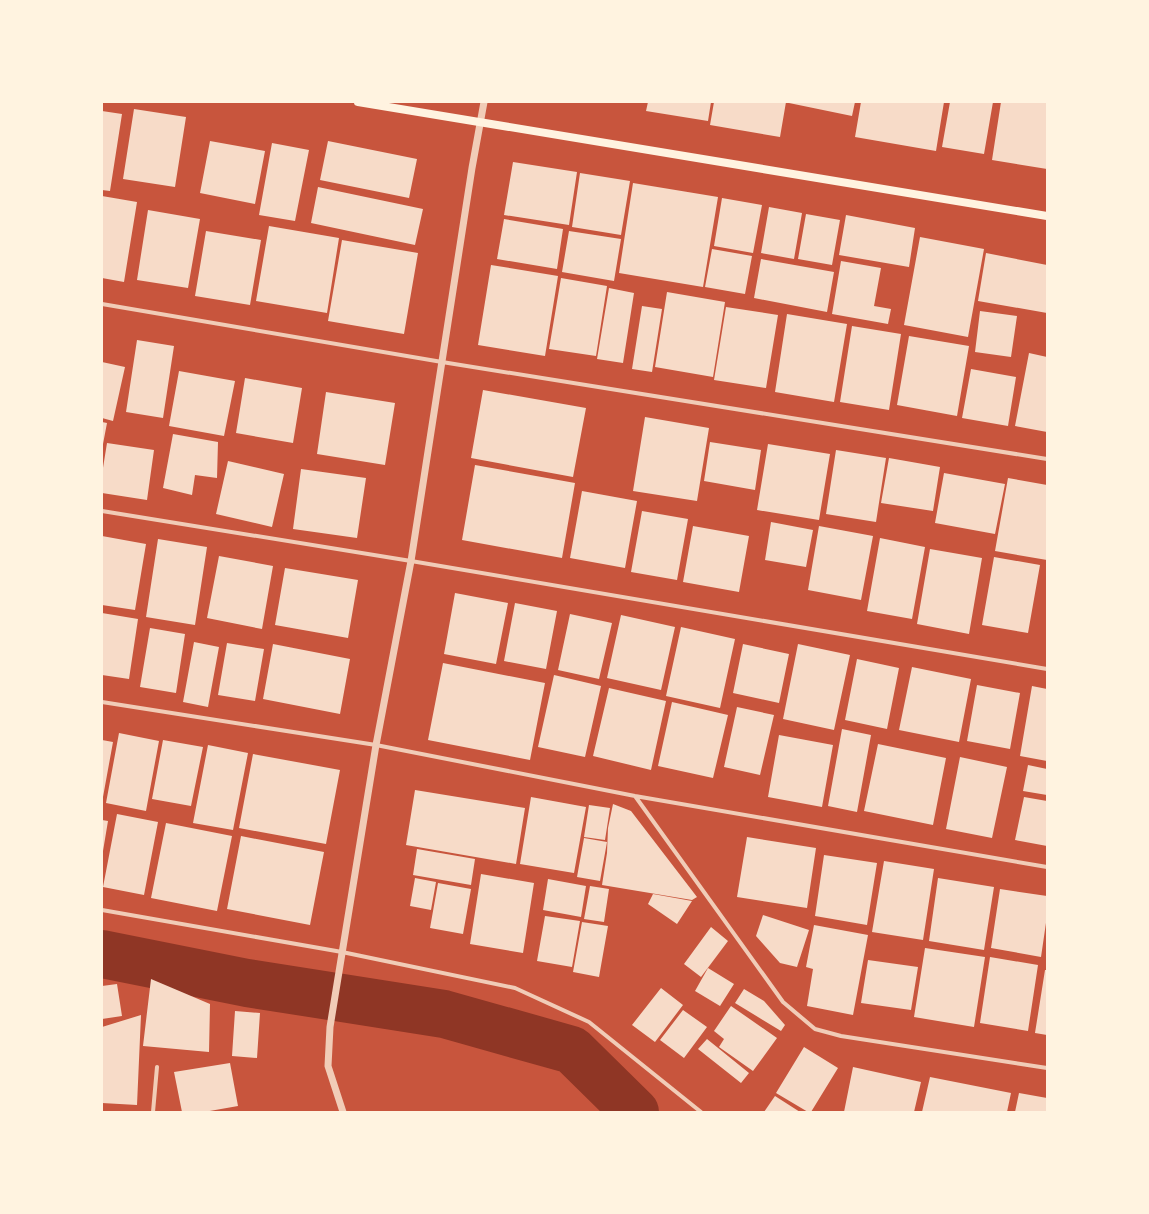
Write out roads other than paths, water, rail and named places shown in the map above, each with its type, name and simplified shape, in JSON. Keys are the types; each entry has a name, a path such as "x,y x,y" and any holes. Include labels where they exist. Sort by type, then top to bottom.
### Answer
{"main road":[{"path":"358,102 1047,216"}],"street":[{"path":"343,1112 328,1066 330,1027 376,745 411,561 472,168 484,102"},
{"path":"102,304 442,362 1047,459"},
{"path":"102,511 411,561 1047,669"},
{"path":"102,702 376,745 635,796 1047,866"},
{"path":"635,796 783,1002 815,1029 841,1036 1047,1068"},
{"path":"102,910 342,952 515,988 589,1022 701,1112"},
{"path":"153,1112 157,1067"}],"waterway":[{"path":"102,954 247,983 444,1014 572,1050 635,1112"}]}
